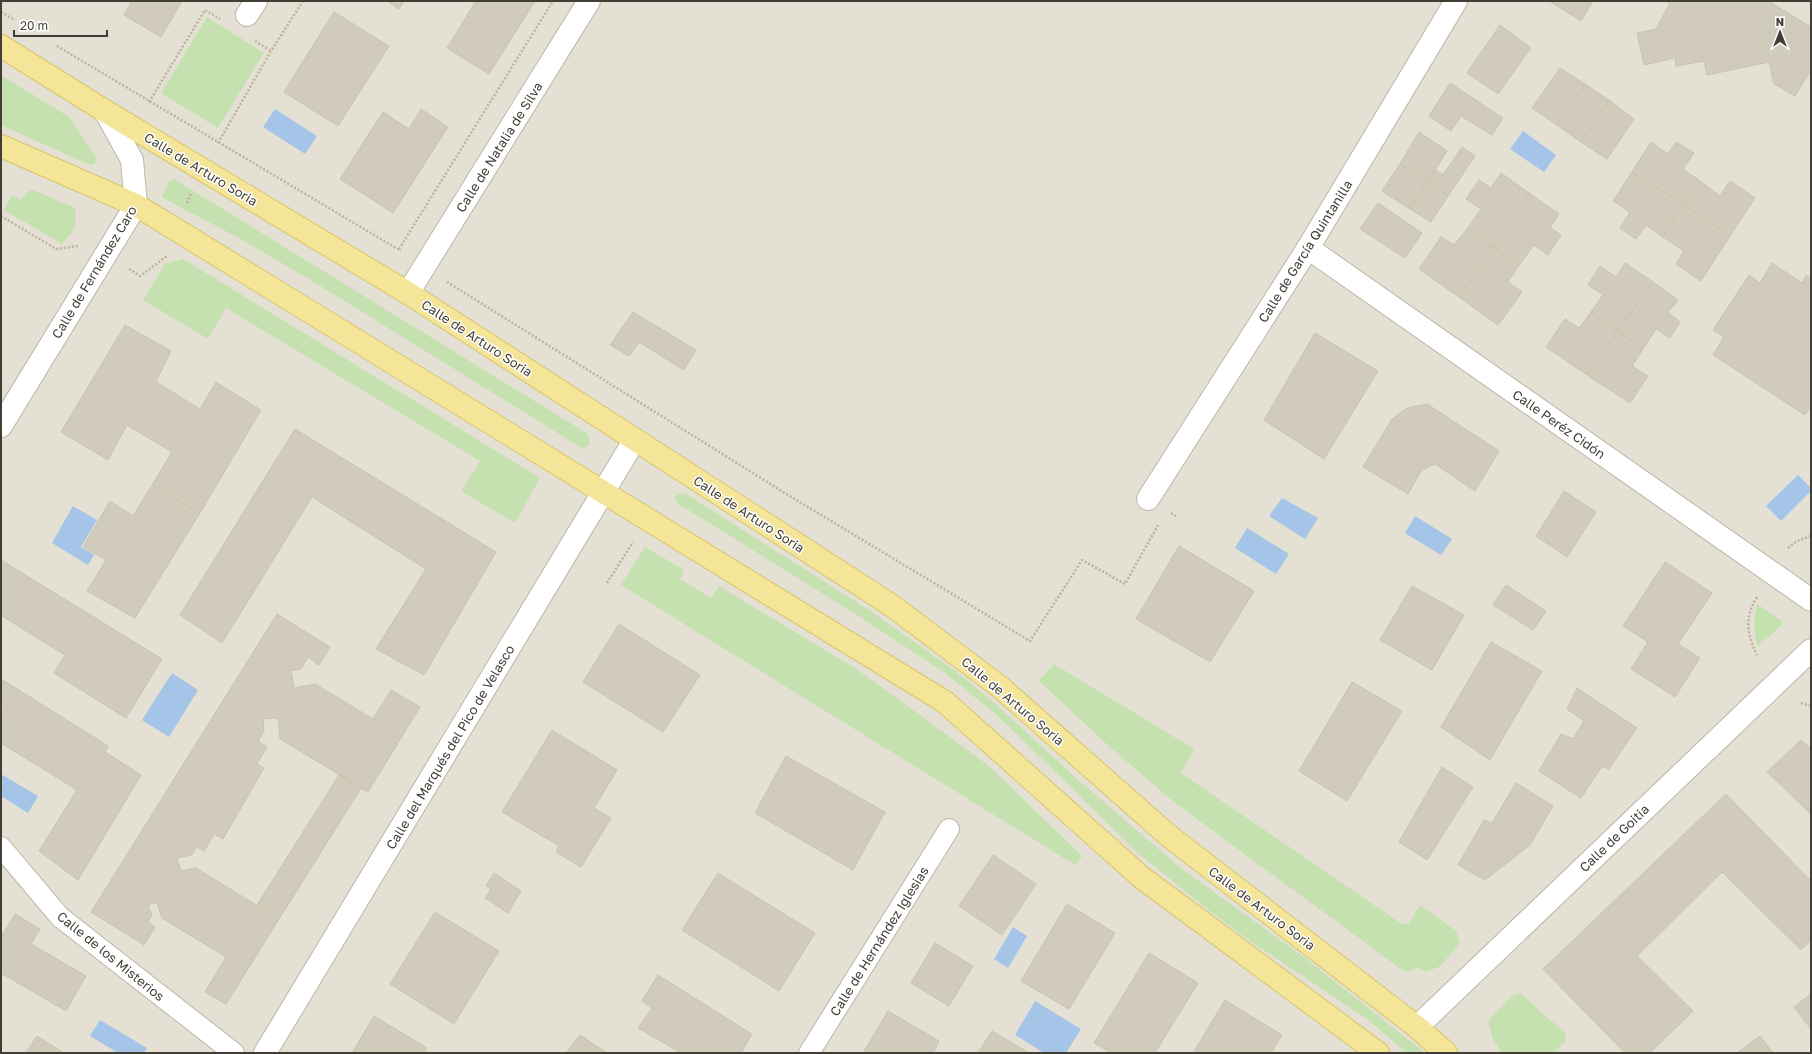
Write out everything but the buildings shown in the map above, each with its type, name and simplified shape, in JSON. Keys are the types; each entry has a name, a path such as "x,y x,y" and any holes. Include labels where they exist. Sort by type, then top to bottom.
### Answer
{"main road":[{"name":"Calle de Arturo Soria","path":"1,46 105,111 408,293 634,441 891,606 994,682 1169,836 1417,1027 1446,1053"},
{"path":"1,146 136,205 945,702 1141,877 1378,1053"}],"street":[{"name":"Calle de Natalia de Silva","path":"408,293 589,1"},
{"name":"Calle de García Quintanilla","path":"1148,499 1308,248 1456,1"},
{"name":"Calle de Fernández Caro","path":"1,426 136,205 132,160 105,111"},
{"name":"Calle Peréz Cidón","path":"1308,248 1811,600"},
{"name":"Calle del Marqués del Pico de Velasco","path":"265,1053 634,441"},
{"name":"Calle de Goitia","path":"1417,1027 1811,650"},
{"name":"Calle de Hernández Iglesias","path":"809,1053 948,829"},
{"name":"Calle de los Misterios","path":"1,847 60,917 234,1053"}],"path":[{"path":"218,143 271,51 303,1"},
{"path":"399,250 553,1"},
{"path":"149,102 205,10"},
{"path":"1,12 21,24"},
{"path":"55,45 399,250 470,298 788,495 1030,641 1082,560 1125,584 1167,511 1148,499"},
{"path":"1788,548 1797,541 1811,536"},
{"path":"1757,597 1752,604 1747,628 1757,655"},
{"path":"1801,703 1811,706"}],"shaded area":[{"path":"1,1 1811,1 1811,1053 1,1053"}],"green space":[{"path":"207,17 264,53 218,128 161,93"},
{"path":"1,75 69,117 96,157 95,164 90,165 1,125"},
{"path":"174,179 588,434 590,443 587,447 582,448 309,279 237,237 165,199 162,196 169,182"},
{"path":"31,189 75,208 76,220 74,228 62,244 4,210 12,195 20,200"},
{"path":"183,259 540,478 515,523 461,491 480,461 226,308 208,339 143,300 165,264"},
{"path":"678,493 686,494 869,610 954,670 991,700 1075,777 1178,866 1305,958 1425,1053 1407,1053 1367,1019 1250,941 1211,912 1138,853 998,716 944,672 849,610 677,503 675,498"},
{"path":"645,547 684,570 680,579 711,598 719,586 858,670 989,766 1082,856 1075,865 621,585"},
{"path":"1757,604 1782,621 1781,626 1758,646 1754,625"},
{"path":"1054,664 1194,749 1181,773 1402,924 1409,923 1420,905 1456,931 1460,944 1439,967 1425,972 1417,967 1408,972 1402,970 1174,802 1112,749 1039,681"},
{"path":"1521,993 1566,1033 1565,1042 1553,1053 1502,1053 1493,1039 1488,1021 1513,995"}],"water":[{"path":"275,109 317,136 305,154 263,127"},
{"path":"1523,131 1556,155 1544,172 1510,149"},
{"path":"1798,475 1811,488 1811,491 1781,521 1766,506"},
{"path":"1282,498 1318,518 1305,539 1269,516"},
{"path":"73,506 97,520 81,547 94,555 88,565 52,543"},
{"path":"1415,516 1452,539 1441,555 1405,533"},
{"path":"1247,528 1289,554 1276,574 1235,548"},
{"path":"172,673 198,690 169,737 142,720"},
{"path":"1,774 38,796 28,813 1,796"},
{"path":"1013,927 1027,936 1008,968 994,959"},
{"path":"1035,1001 1081,1029 1066,1053 1044,1053 1015,1035"},
{"path":"100,1020 147,1048 144,1053 118,1053 90,1036"}]}
